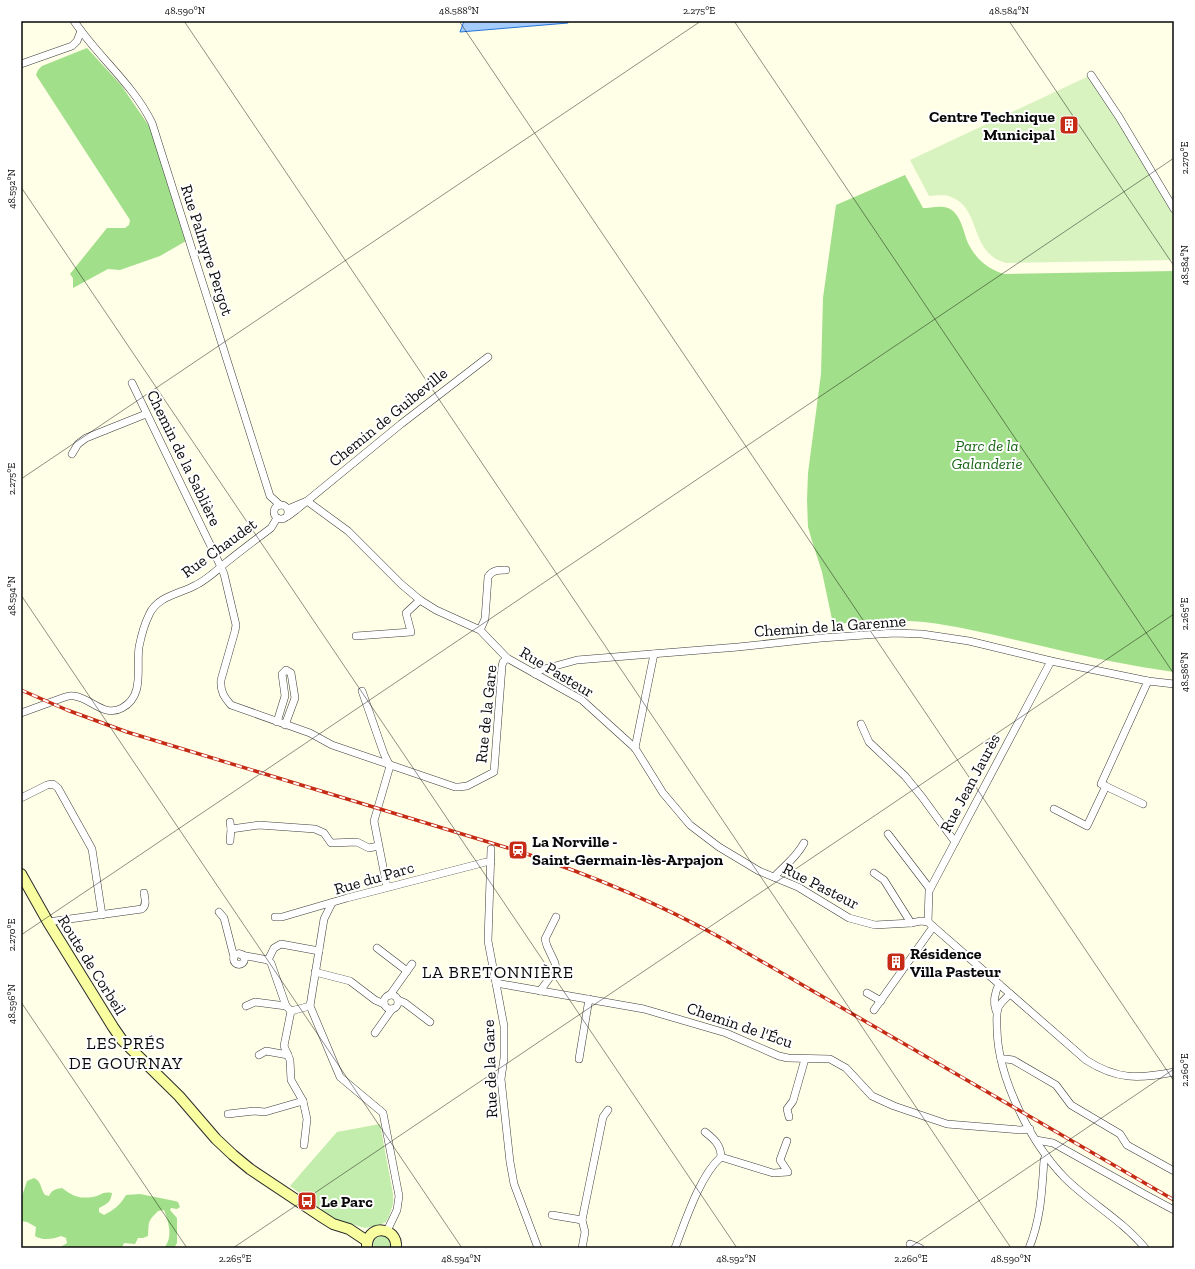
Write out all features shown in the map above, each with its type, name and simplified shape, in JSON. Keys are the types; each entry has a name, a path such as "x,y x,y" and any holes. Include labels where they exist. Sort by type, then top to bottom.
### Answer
{"main road":[{"name":"Route de Corbeil","path":"21,874 48,922 122,1040 179,1096 216,1139 250,1169 332,1224 349,1229 375,1232 379,1230 387,1231"},
{"name":"Route de Corbeil","path":"349,1229 367,1244"},
{"path":"387,1231 394,1237 397,1247"},
{"path":"367,1244 370,1236 375,1232"}],"street":[{"name":"Rue Palmyre Pergot","path":"74,21 132,92 147,112 152,123 270,496 277,507"},
{"path":"21,64 72,46 77,41 81,31"},
{"path":"1091,75 1119,117 1174,209"},
{"name":"Chemin de Guibeville","path":"307,501 488,357"},
{"name":"Chemin de la Sablière","path":"132,383 224,574 236,625 221,680 224,697 231,705 310,733 332,745 390,766 402,768 459,788 470,785 494,772"},
{"path":"72,454 78,444 86,438 146,414"},
{"path":"307,501 348,531 401,584 420,600 436,610 480,630 507,658"},
{"name":"Rue Chaudet","path":"277,518 284,519 288,512 307,501"},
{"path":"277,507 286,506 288,512"},
{"name":"Rue Chaudet","path":"277,507 274,514 277,518"},
{"name":"Rue Chaudet","path":"21,713 65,696 79,697 109,711 121,709 127,705 135,695 138,686 139,647 149,614 160,601 196,586 271,528 277,518"},
{"path":"480,630 485,619 488,577 490,572 496,570 506,570"},
{"path":"356,636 411,632 406,613 420,600"},
{"name":"Chemin de la Garenne","path":"535,674 537,671 576,660 894,633 922,634 969,641 1051,661 1148,681 1174,684"},
{"path":"635,748 654,654"},
{"name":"Rue Pasteur","path":"507,658 582,700 635,748 663,793 690,825 719,847 759,871 798,887 849,918 875,925 921,921 931,924"},
{"name":"Rue de la Gare","path":"494,772 502,666 503,662 507,658"},
{"name":"Rue Jean Jaurès","path":"931,924 930,889 1051,661"},
{"path":"277,722 286,696 282,674 286,670 291,674 295,698 285,725"},
{"path":"1143,804 1101,784 1148,681"},
{"path":"362,692 384,754 390,766 374,822 387,887"},
{"path":"861,724 869,742 881,755 905,776 955,842"},
{"path":"21,798 47,785 53,784 58,788 92,849 102,915"},
{"path":"1054,809 1087,826 1106,786"},
{"path":"230,841 231,825 259,825 315,829 324,833 331,843 357,842 369,848 378,846"},
{"path":"888,834 930,889"},
{"path":"774,877 794,859 804,844"},
{"name":"Rue de la Gare","path":"491,849 488,941 504,1026 504,1058 501,1079 510,1162 514,1184 538,1248"},
{"name":"Rue du Parc","path":"310,1006 324,919 332,903 387,887 491,862"},
{"path":"874,873 884,880 911,923"},
{"path":"48,922 142,909 145,907 144,893"},
{"path":"275,917 282,917 332,903"},
{"path":"219,912 224,918 238,956 268,960 271,963 288,1008 284,1046 290,1060 291,1080 303,1101 307,1119 304,1144"},
{"path":"540,991 556,969 556,963 545,939 556,917"},
{"path":"874,1010 931,924 1086,1060 1103,1070 1137,1078 1174,1072"},
{"path":"268,960 274,948 281,944 319,951"},
{"path":"377,948 408,971"},
{"path":"384,1004 385,998 390,995 412,964"},
{"path":"315,972 350,980 375,1000 384,1004 387,1008 392,1009"},
{"name":"Chemin de l'Écu","path":"496,983 644,1009 726,1033 779,1056 788,1058 830,1059 846,1068 872,1096 894,1106 947,1124 1020,1130 1030,1129"},
{"path":"999,984 994,999 997,1014 997,1040 1001,1060 1012,1092 1024,1119 1046,1155 1067,1180 1087,1198 1121,1224 1145,1248"},
{"path":"867,993 881,1001"},
{"path":"997,1014 999,1006 1010,994"},
{"path":"390,995 405,1003 430,1022"},
{"path":"579,1059 589,999"},
{"path":"374,1033 392,1009 396,1006 398,1000"},
{"path":"246,1006 254,1002 288,1008 310,1006 340,1077 383,1113 399,1196 394,1219 389,1225 387,1231"},
{"path":"259,1055 266,1051 288,1055"},
{"path":"789,1117 787,1109 793,1101 805,1059"},
{"path":"1001,1060 1013,1060 1056,1085 1071,1105 1120,1134 1127,1145 1174,1171"},
{"path":"228,1114 254,1111 265,1112 303,1101"},
{"path":"582,1248 585,1232 582,1220 603,1117 608,1110"},
{"path":"675,1248 694,1198 714,1163 721,1157 721,1151 716,1140 705,1132"},
{"path":"1036,1140 1053,1142 1174,1210"},
{"path":"721,1157 773,1173 788,1172 780,1160 787,1141"},
{"path":"1029,1248 1036,1232 1040,1211 1044,1160 1046,1155"},
{"path":"552,1215 582,1220"},
{"path":"910,1244 920,1248"}],"green space":[{"path":"87,48 121,85 151,129 186,241 160,256 120,270 108,269 73,288 73,278 70,274 107,228 125,228 129,225 130,220 36,75 42,66"},
{"path":"1091,75 1174,209 1174,260 1006,263 997,259 986,250 981,242 966,208 949,196 929,196 910,160"},
{"name":"Parc de la Galanderie","path":"905,175 923,208 942,207 953,211 962,224 969,245 979,259 988,267 1004,274 1174,271 1174,672 1110,661 939,624 924,622 878,621 833,624 822,572 808,527 807,500 808,473 821,374 823,298 836,205"},
{"path":"380,1124 393,1194 393,1204 386,1222 365,1228 334,1219 290,1186 337,1132"},
{"path":"34,1178 40,1183 45,1195 49,1196 54,1190 62,1188 73,1195 83,1198 93,1197 103,1193 112,1193 111,1199 99,1208 99,1212 104,1215 116,1207 126,1195 140,1194 178,1202 180,1207 177,1209 171,1208 170,1210 177,1218 177,1243 174,1248 164,1248 169,1239 169,1229 164,1210 158,1211 150,1220 148,1236 138,1238 135,1244 124,1243 122,1248 59,1248 67,1243 66,1238 61,1236 48,1239 38,1238 35,1236 36,1227 27,1222 21,1221 21,1199 27,1181"},
{"path":"382,1236 389,1240 390,1248 374,1248 373,1244 375,1240"}],"water":[{"path":"464,21 568,21 568,23 460,32"}],"railway":[{"path":"21,690 67,710 127,732 521,852 599,880 674,913 723,939 1174,1200"}],"place":[{"name":"Centre Technique Municipal","path":"1069,125"},
{"name":"La Norville - Saint-Germain-lès-Arpajon","path":"518,850"},
{"name":"Résidence Villa Pasteur","path":"896,962"},
{"name":"Le Parc","path":"307,1201"}],"district":[{"name":"LA BRETONNIÈRE","path":"498,972"},
{"name":"LES PRÉS DE GOURNAY","path":"126,1053"}]}
